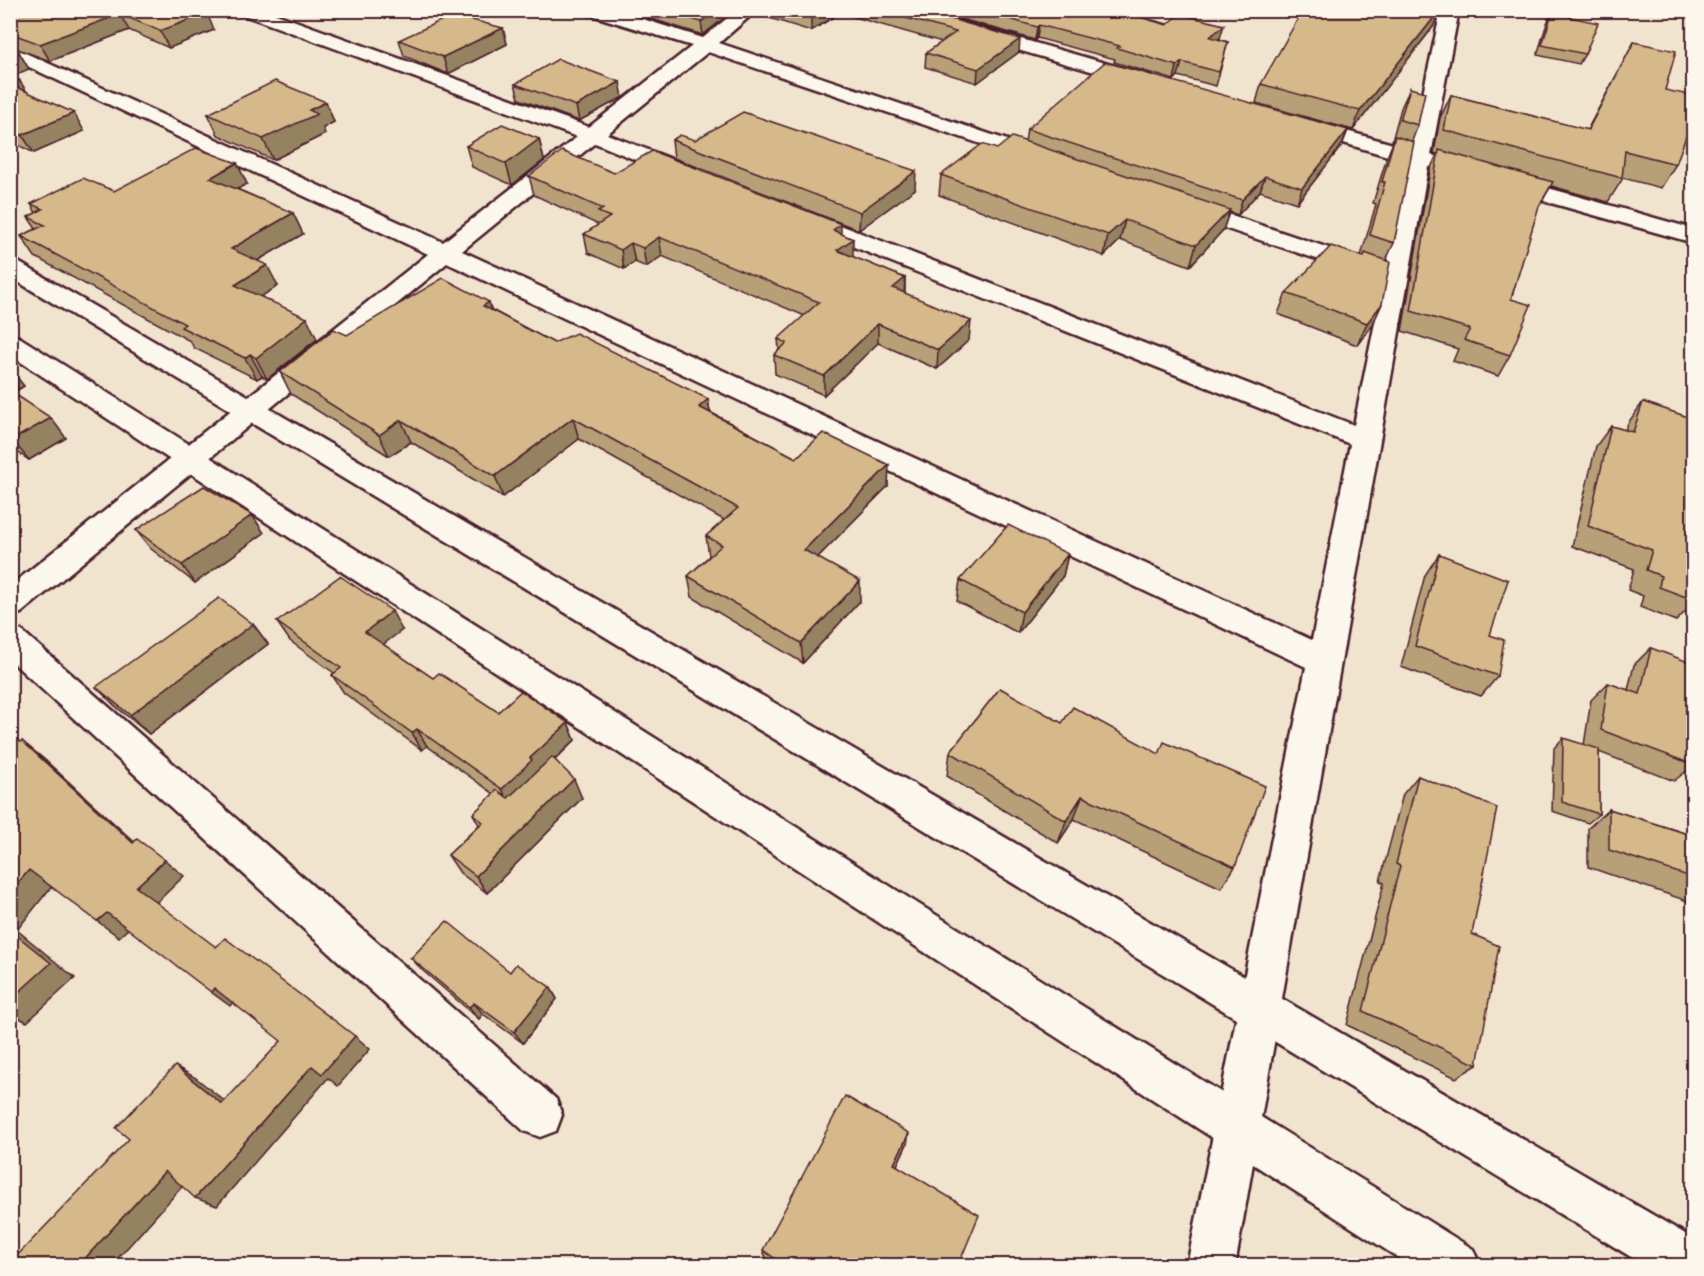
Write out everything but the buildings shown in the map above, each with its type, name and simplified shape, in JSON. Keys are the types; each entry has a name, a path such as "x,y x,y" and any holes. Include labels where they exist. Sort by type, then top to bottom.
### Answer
{"street":[{"path":"247,10 592,135 714,183"},
{"path":"594,10 706,45 1068,167"},
{"path":"10,604 248,410 749,10"},
{"path":"899,10 1158,84"},
{"path":"1211,1266 1262,1010 1418,158 1450,10"},
{"path":"10,51 1326,661"},
{"path":"1283,120 1453,168"},
{"path":"1487,178 1694,236"},
{"path":"1170,202 1396,278"},
{"path":"780,209 1367,440"},
{"path":"10,267 1694,1266"},
{"path":"10,343 1456,1266"},
{"path":"10,640 540,1115"}]}
